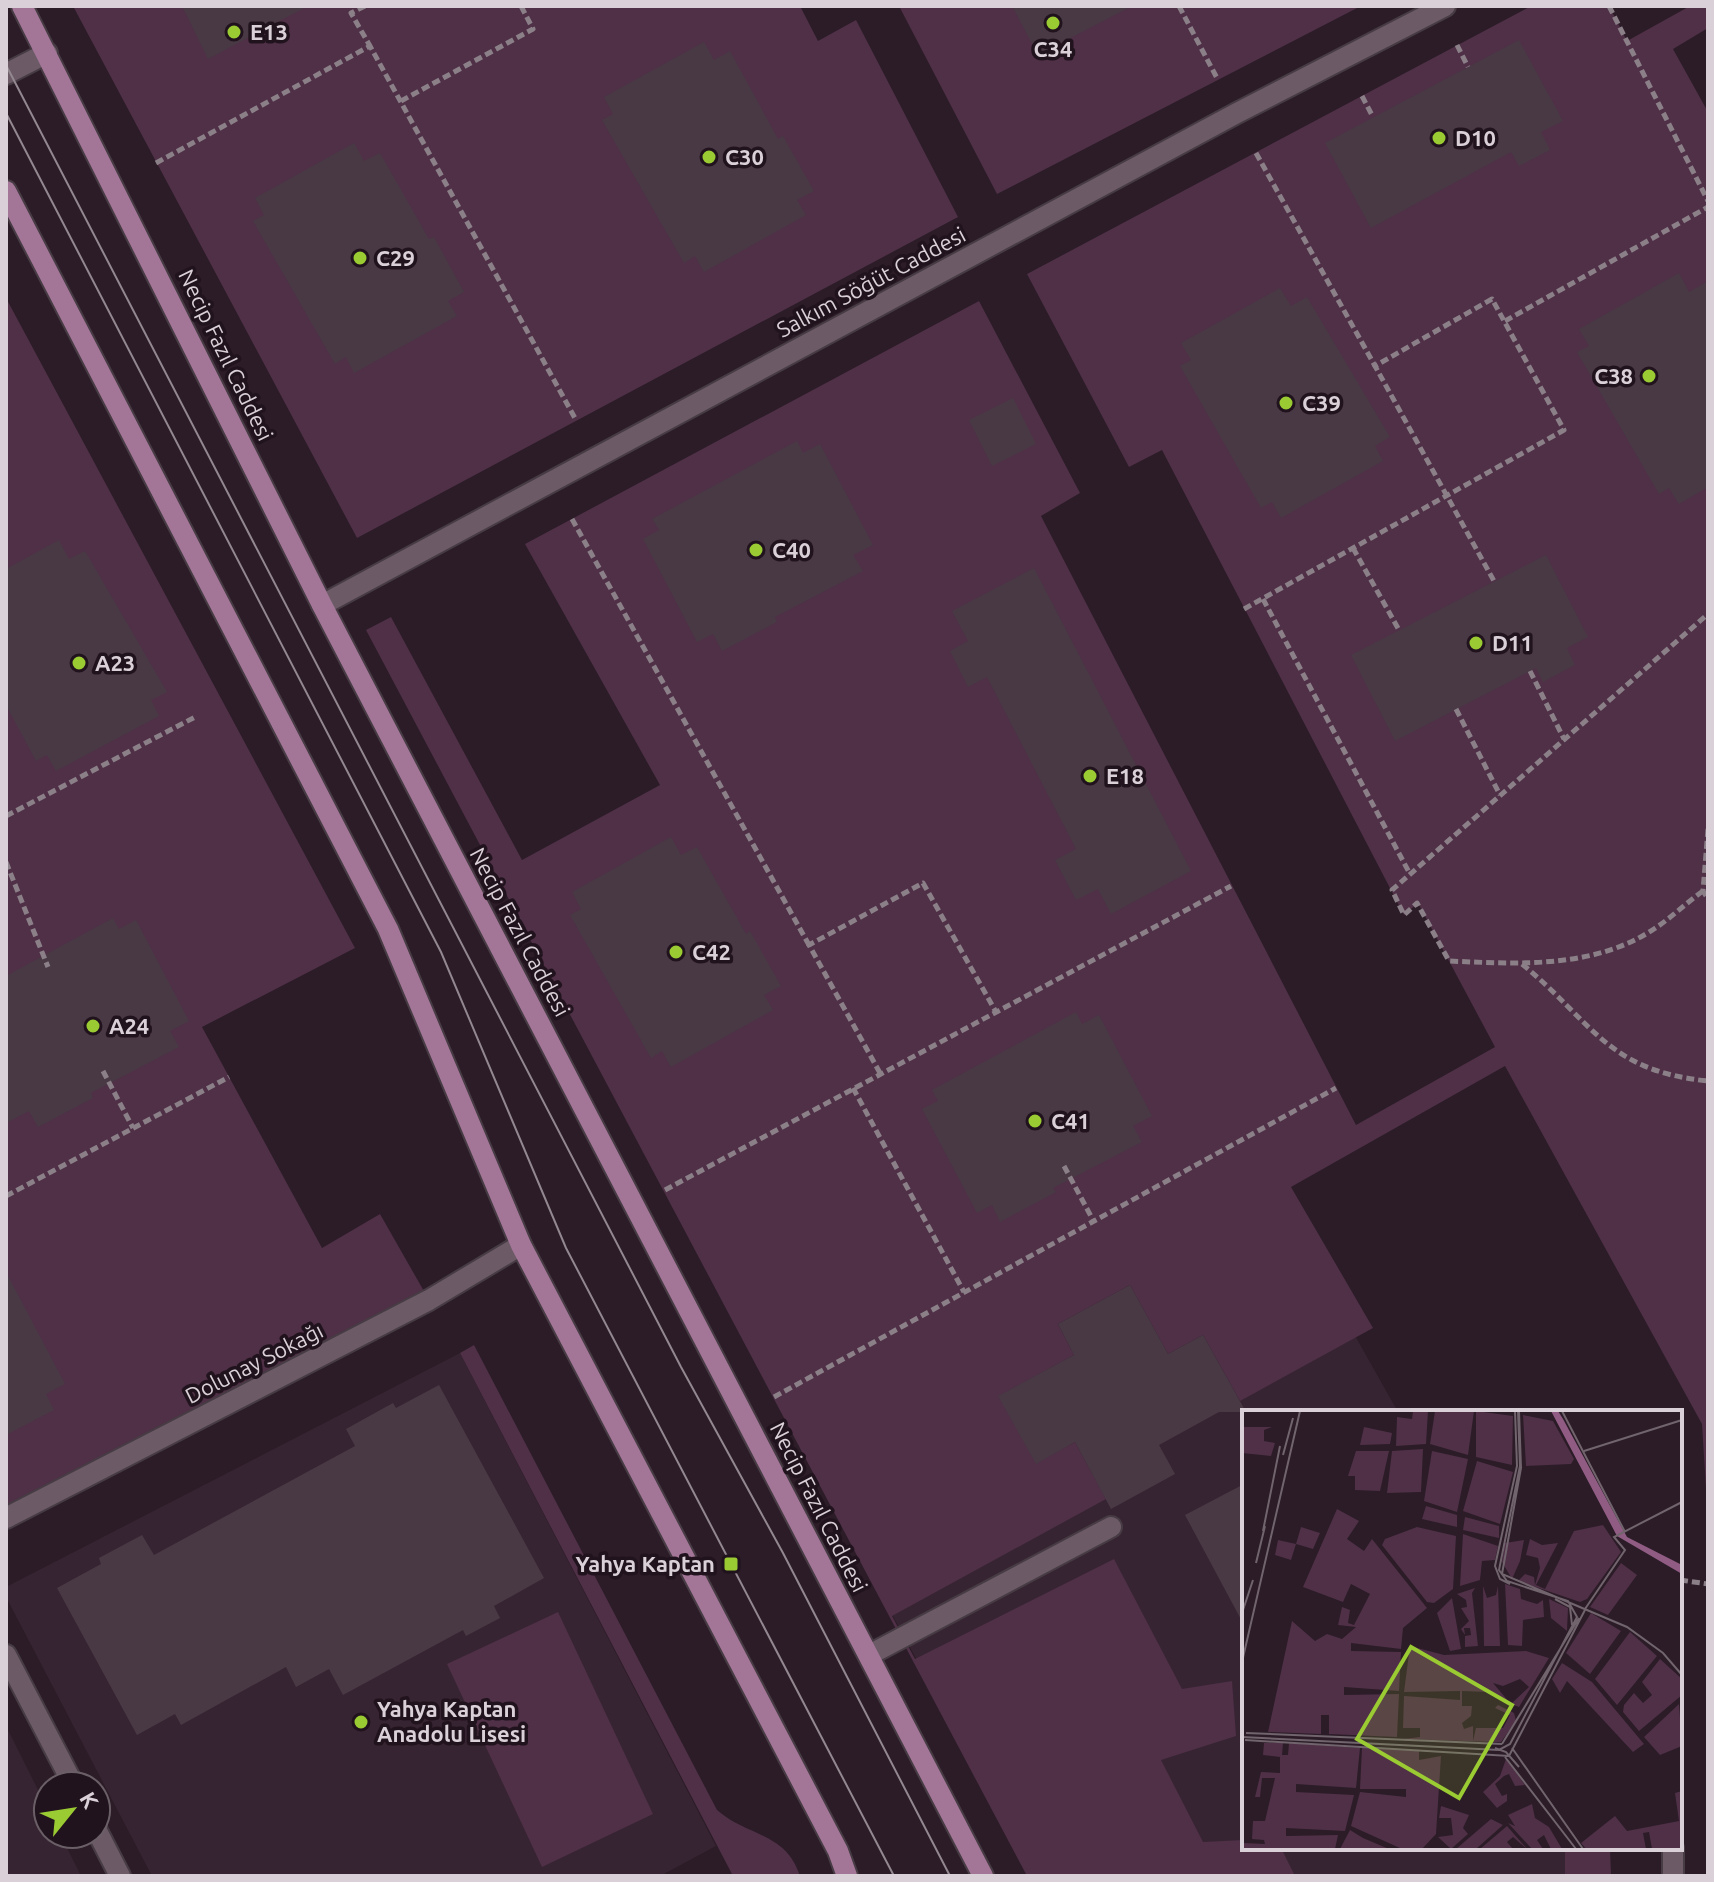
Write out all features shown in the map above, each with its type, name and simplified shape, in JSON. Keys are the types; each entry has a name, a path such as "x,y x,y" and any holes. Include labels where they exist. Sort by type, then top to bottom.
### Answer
{"main road":[{"name":"Necip Fazıl Caddesi","path":"22,6 322,605 983,1876"},
{"path":"6,191 388,929 521,1245 832,1839 847,1876"}],"street":[{"name":"Salkım Söğüt Caddesi","path":"322,605 1183,142 1445,6"},
{"path":"6,74 47,53"},
{"name":"Dolunay Sokağı","path":"6,1518 429,1300 521,1245"},
{"path":"869,1655 1111,1527"},
{"path":"6,1655 66,1770"},
{"path":"107,1850 120,1876"},
{"path":"1673,1850 1673,1876"}],"path":[{"path":"365,6 351,13 576,420"},
{"path":"401,101 533,29 521,6"},
{"path":"1179,6 1218,80"},
{"path":"1505,321 1708,204 1609,6"},
{"path":"1457,45 1468,67"},
{"path":"156,163 370,46"},
{"path":"1362,96 1373,117"},
{"path":"1256,153 1494,581"},
{"path":"1244,609 1564,430 1492,299 1375,366"},
{"path":"572,519 880,1073"},
{"path":"1353,548 1399,630"},
{"path":"1263,599 1410,874"},
{"path":"1703,891 1652,930 1585,959 1522,964 1449,961 1417,903 1404,915 1392,890 1708,614"},
{"path":"1530,671 1564,739"},
{"path":"1456,709 1500,795"},
{"path":"6,816 197,716"},
{"path":"1708,829 1703,891 1708,899"},
{"path":"6,862 48,967"},
{"path":"809,945 923,883 996,1012"},
{"path":"664,1190 1231,886"},
{"path":"1522,964 1581,1023 1627,1060 1678,1078 1708,1081"},
{"path":"103,1071 133,1128"},
{"path":"6,1196 229,1077"},
{"path":"853,1088 964,1292"},
{"path":"774,1397 1336,1088"},
{"path":"1064,1166 1093,1220"},
{"path":"1682,1580 1708,1584"}],"shaded area":[{"path":"73,6 800,6 818,41 856,20 958,217 357,538"},
{"path":"899,6 1361,6 997,194"},
{"path":"1531,6 1609,6 1627,41 1690,6 1708,6 1708,28 1673,49 1708,112 1708,1521 1702,1424 1505,1066 1291,1187 1373,1328 1240,1401 1203,1335 1168,1354 1130,1285 1058,1324 1074,1355 999,1396 1036,1463 1075,1442 1106,1499 892,1616 915,1659 1114,1559 1182,1689 1232,1681 1236,1736 1161,1760 1203,1842 1242,1840 1242,1850 1282,1850 1295,1876 1027,1876 366,630 391,617 522,860 660,785 525,544 979,301 1080,493 1041,516 1356,1125 1495,1047 1418,903 1404,915 1162,450 1129,467 1027,274"},
{"path":"6,298 355,948 202,1027 322,1248 380,1214 429,1300 6,1518"},
{"path":"1260,1167 1397,1410 1242,1410 1242,1850 1565,1850 1565,1876 1035,1876 790,1428"},
{"path":"474,1345 717,1810 776,1843 794,1862 800,1876 733,1876 460,1353"},
{"name":"Yahya Kaptan Anadolu Lisesi","path":"460,1353 716,1846 660,1876 152,1876 112,1800 112,1770 97,1770 6,1597 6,1587"},
{"path":"558,1612 653,1814 542,1867 447,1664"},
{"path":"6,1726 32,1778 32,1850 68,1850 81,1876 6,1876"},
{"path":"1565,1850 1610,1850 1611,1876 1565,1876"}],"building":[{"name":"E13","path":"182,6 308,6 208,59"},
{"name":"C34","path":"1012,6 1132,6 1038,55"},
{"name":"D10","path":"1519,40 1563,121 1541,132 1550,150 1519,166 1511,152 1371,228 1325,143"},
{"name":"C30","path":"704,42 714,60 730,51 778,139 783,136 814,191 797,200 806,215 704,272 695,256 684,263 602,120 613,114 604,97"},
{"name":"C29","path":"354,143 364,161 380,153 429,239 434,237 464,292 448,301 457,316 354,373 346,357 335,364 253,221 264,215 255,198"},
{"name":"C38","path":"1679,273 1689,292 1708,281 1708,487 1679,504 1669,488 1659,494 1577,352 1589,346 1579,329"},
{"name":"C39","path":"1280,288 1291,306 1307,297 1390,437 1375,446 1383,461 1281,518 1272,502 1261,508 1180,366 1191,360 1181,343"},
{"path":"1013,398 1036,444 992,466 969,420"},
{"name":"C40","path":"797,441 803,453 820,444 873,545 853,555 863,571 775,617 777,622 722,651 713,634 697,642 643,539 659,530 652,519"},
{"name":"A23","path":"59,540 69,559 85,551 167,692 151,700 159,716 56,771 47,755 36,761 6,705 6,569"},
{"name":"D11","path":"1546,555 1588,637 1567,648 1575,665 1543,682 1536,668 1395,741 1351,655"},
{"name":"E18","path":"1034,568 1191,871 1111,914 1098,889 1076,900 1055,860 1076,849 987,677 968,687 950,651 968,641 952,611"},
{"name":"C42","path":"671,837 681,855 697,847 746,934 750,931 781,986 764,995 773,1010 671,1067 662,1051 651,1058 570,915 581,909 572,892"},
{"name":"A24","path":"113,918 119,929 136,920 189,1021 170,1031 179,1047 91,1093 93,1098 38,1127 29,1111 6,1123 6,976"},
{"name":"C41","path":"1076,1012 1082,1024 1099,1015 1152,1116 1133,1126 1142,1142 1053,1188 1056,1192 1000,1222 992,1205 977,1213 922,1109 938,1101 932,1090"},
{"path":"6,1272 65,1384 46,1394 54,1410 6,1435"},
{"path":"1130,1285 1168,1354 1203,1335 1245,1410 1219,1412 1159,1445 1175,1474 1111,1509 1075,1442 1036,1464 998,1396 1074,1355 1058,1324"},
{"path":"439,1385 544,1578 494,1606 500,1618 466,1636 463,1630 343,1695 329,1669 296,1687 286,1667 181,1725 175,1714 137,1735 57,1588 101,1564 99,1558 142,1535 154,1555 355,1446 346,1429 393,1403 396,1408"},
{"path":"1242,1485 1242,1621 1185,1515"}],"tram line":[{"path":"6,65 681,1367 783,1553 950,1876"},
{"path":"6,113 441,952 566,1248 894,1876"}],"place":[{"name":"C34","path":"1053,23"},
{"name":"E13","path":"234,32"},
{"name":"D10","path":"1439,138"},
{"name":"C30","path":"709,157"},
{"name":"C29","path":"360,258"},
{"name":"C38","path":"1649,376"},
{"name":"C39","path":"1286,403"},
{"name":"C40","path":"756,550"},
{"name":"D11","path":"1476,643"},
{"name":"A23","path":"79,663"},
{"name":"E18","path":"1090,776"},
{"name":"C42","path":"676,952"},
{"name":"A24","path":"93,1026"},
{"name":"C41","path":"1035,1121"},
{"name":"Yahya Kaptan","path":"731,1564"},
{"name":"Yahya Kaptan Anadolu Lisesi","path":"361,1722"}]}
